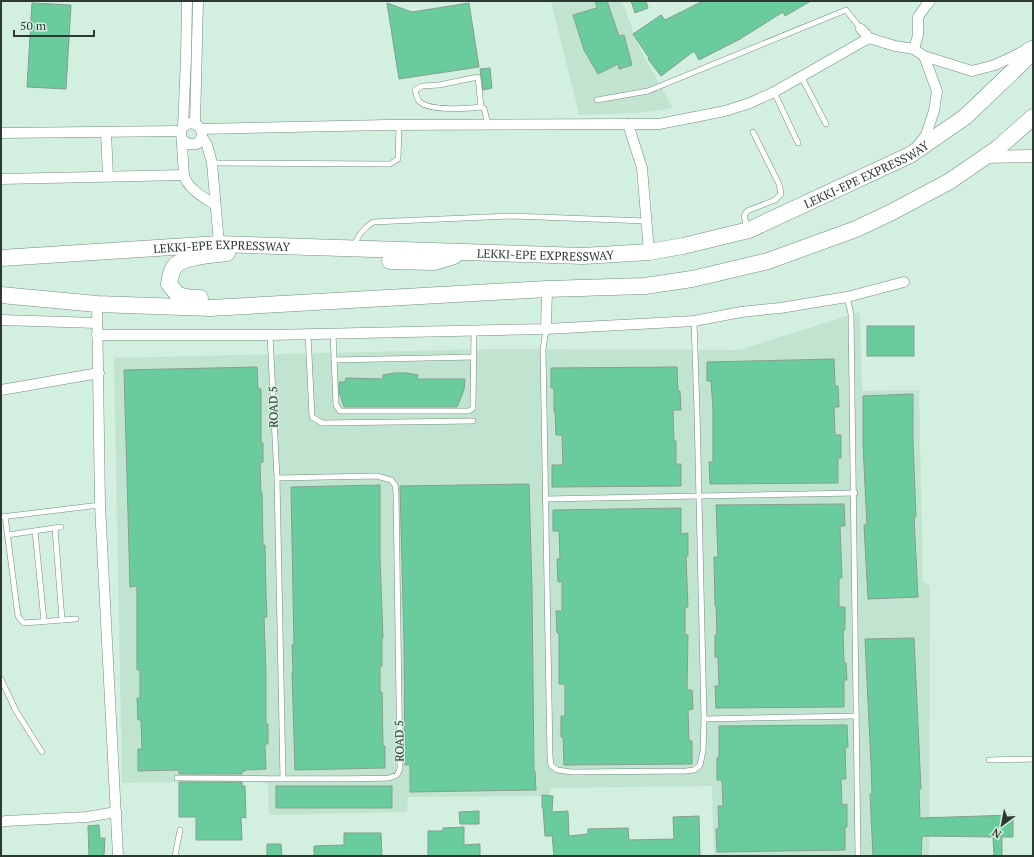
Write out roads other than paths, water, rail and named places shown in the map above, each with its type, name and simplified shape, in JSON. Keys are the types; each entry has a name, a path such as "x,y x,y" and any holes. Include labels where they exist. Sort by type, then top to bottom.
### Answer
{"highway":[{"name":"LEKKI-EPE EXPRESSWAY","path":"1,258 219,244 583,256 649,252 683,246 749,230 910,155 965,117 1033,52"},
{"path":"1,295 97,304 210,308 547,289 645,286 692,279 768,261 850,232 892,212 950,181 998,148 1033,117"},
{"path":"304,302 274,297 190,298 178,295 169,284 170,275 176,264 188,258 227,253 434,262 467,252"}],"street":[{"path":"187,1 182,132 184,175 186,181 194,190 214,204"},
{"path":"182,132 188,144 196,144 199,130 198,1"},
{"path":"914,49 918,35 918,17 930,1"},
{"path":"860,29 869,38 895,46 914,49 924,56 972,71 995,65 1022,52 1033,44"},
{"path":"199,130 399,125 659,124 725,111 750,103 774,92 869,38"},
{"path":"910,155 926,135 934,111 937,91 924,56"},
{"path":"1,132 182,132 190,123 199,130 207,145 212,163 214,204 219,244"},
{"path":"628,124 642,168 649,252"},
{"path":"106,132 108,176"},
{"path":"983,157 1033,156"},
{"path":"1,179 184,175"},
{"path":"97,335 270,335 474,331 546,329 694,321 741,312 780,308 847,297 904,282"},
{"path":"546,329 547,289"},
{"path":"97,304 100,505 118,856"},
{"path":"1,320 97,323"},
{"path":"1,390 99,373"},
{"path":"1,822 87,817 116,812"}],"lane":[{"path":"597,100 648,91 846,10 860,29"},
{"path":"801,76 826,124"},
{"path":"481,107 445,108 423,105 418,100 415,90 422,86 439,85 478,77 481,107 484,108 488,125"},
{"path":"774,92 798,143"},
{"path":"212,163 390,164 398,159 399,125"},
{"path":"749,230 744,216 748,211 774,200 781,194 780,184 753,132"},
{"path":"353,248 358,235 364,228 373,222 512,216 646,221"},
{"path":"847,297 851,314 858,856"},
{"path":"546,329 543,350 551,765 557,770 572,772 694,770 700,765 703,751 704,719 700,496 694,321"},
{"path":"333,333 336,405 340,411 468,411 473,408 474,331"},
{"path":"308,334 312,416 322,423 473,421"},
{"name":"ROAD 5","path":"270,335 277,478 283,778 306,780 389,778 397,775 400,769 395,485 391,480 377,476 277,478"},
{"path":"334,360 474,357"},
{"path":"545,499 854,493"},
{"path":"76,619 24,622 20,620 18,616 7,534 3,516 100,505"},
{"path":"7,534 61,527"},
{"path":"55,528 62,620"},
{"path":"35,531 44,621"},
{"path":"1,679 16,711 42,752"},
{"path":"704,719 856,716"},
{"path":"989,760 1033,759"},
{"path":"177,778 283,778"},
{"path":"175,856 180,830"}]}
